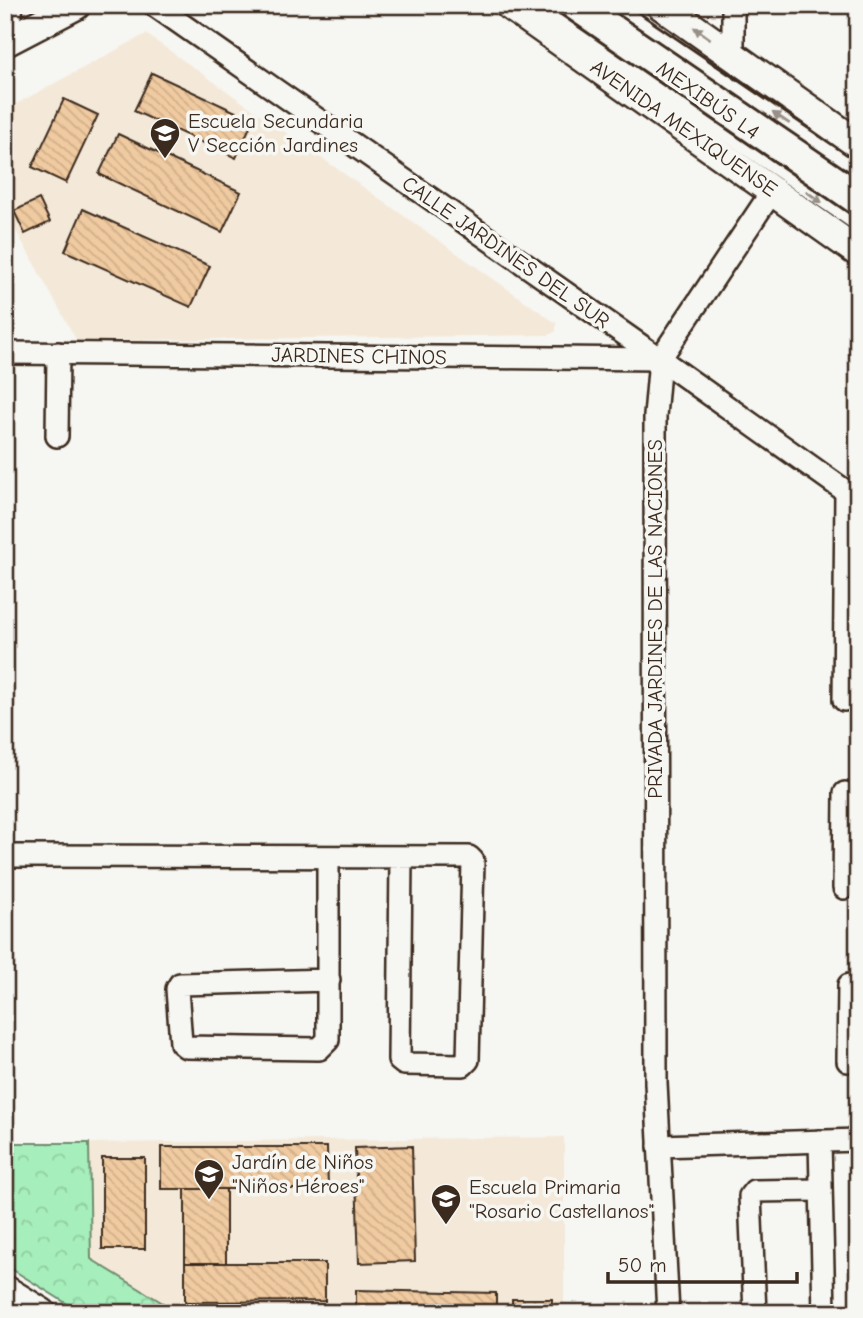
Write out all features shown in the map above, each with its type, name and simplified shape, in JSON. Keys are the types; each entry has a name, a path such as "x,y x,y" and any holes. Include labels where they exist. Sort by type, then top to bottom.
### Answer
{"main road":[{"path":"5,19 7,5"},
{"path":"5,42 76,5"},
{"name":"AVENIDA MEXIQUENSE","path":"509,5 858,252"},
{"path":"662,5 858,144"},
{"path":"5,1290 42,1313"}],"street":[{"name":"CALLE JARDINES DEL SUR","path":"154,5 852,496"},
{"path":"733,5 733,55"},
{"name":"PRIVADA JARDINES DE LAS NACIONES","path":"668,1313 656,1083 654,416 660,359 773,190"},
{"name":"JARDINES CHINOS","path":"5,353 660,359"},
{"path":"57,436 58,353"},
{"path":"844,701 852,647 852,496"},
{"path":"844,888 851,835 845,793"},
{"path":"5,856 469,857 473,861 468,1060 463,1065 404,1064 399,1060 401,858"},
{"path":"328,858 329,980 328,1040 319,1049 186,1047 181,1043 177,989 180,984 329,980"},
{"path":"848,1062 853,1019 849,985"},
{"path":"659,1146 858,1140"},
{"path":"820,1141 824,1313"},
{"path":"755,1313 750,1196 754,1191 821,1190"}],"lane":[{"name":"MEXIBÚS L4","path":"536,5 858,227"},
{"name":"MEXIBÚS L4","path":"616,5 858,170"}],"shaded area":[{"name":"Escuela Secundaria V Sección Jardines","path":"146,34 556,323 556,331 549,335 77,341 5,211 5,110"},
{"path":"564,1137 564,1313 179,1313 91,1259 89,1143"}],"green space":[{"path":"5,1143 89,1143 91,1259 179,1313 82,1313 5,1265"}],"building":[{"path":"152,73 253,120 236,158 134,111"},
{"path":"64,99 98,115 66,183 32,167"},
{"path":"118,134 241,192 222,232 99,174"},
{"path":"39,199 50,222 25,234 14,211"},
{"path":"83,209 210,266 191,307 65,251"},
{"path":"412,1146 415,1261 359,1263 355,1148"},
{"path":"161,1147 327,1147 328,1189 161,1189"},
{"path":"102,1158 145,1158 145,1249 102,1249"},
{"path":"185,1189 226,1189 226,1263 185,1263"},
{"path":"185,1263 325,1263 325,1301 185,1302"},
{"path":"356,1290 496,1293 496,1313 356,1313"},
{"path":"512,1299 552,1299 552,1313 512,1313"}],"place":[{"name":"Escuela Secundaria V Sección Jardines","path":"165,160"},
{"name":"Jardín de Niños \"Niños Héroes\"","path":"209,1201"},
{"name":"Escuela Primaria \"Rosario Castellanos\"","path":"446,1226"}]}
